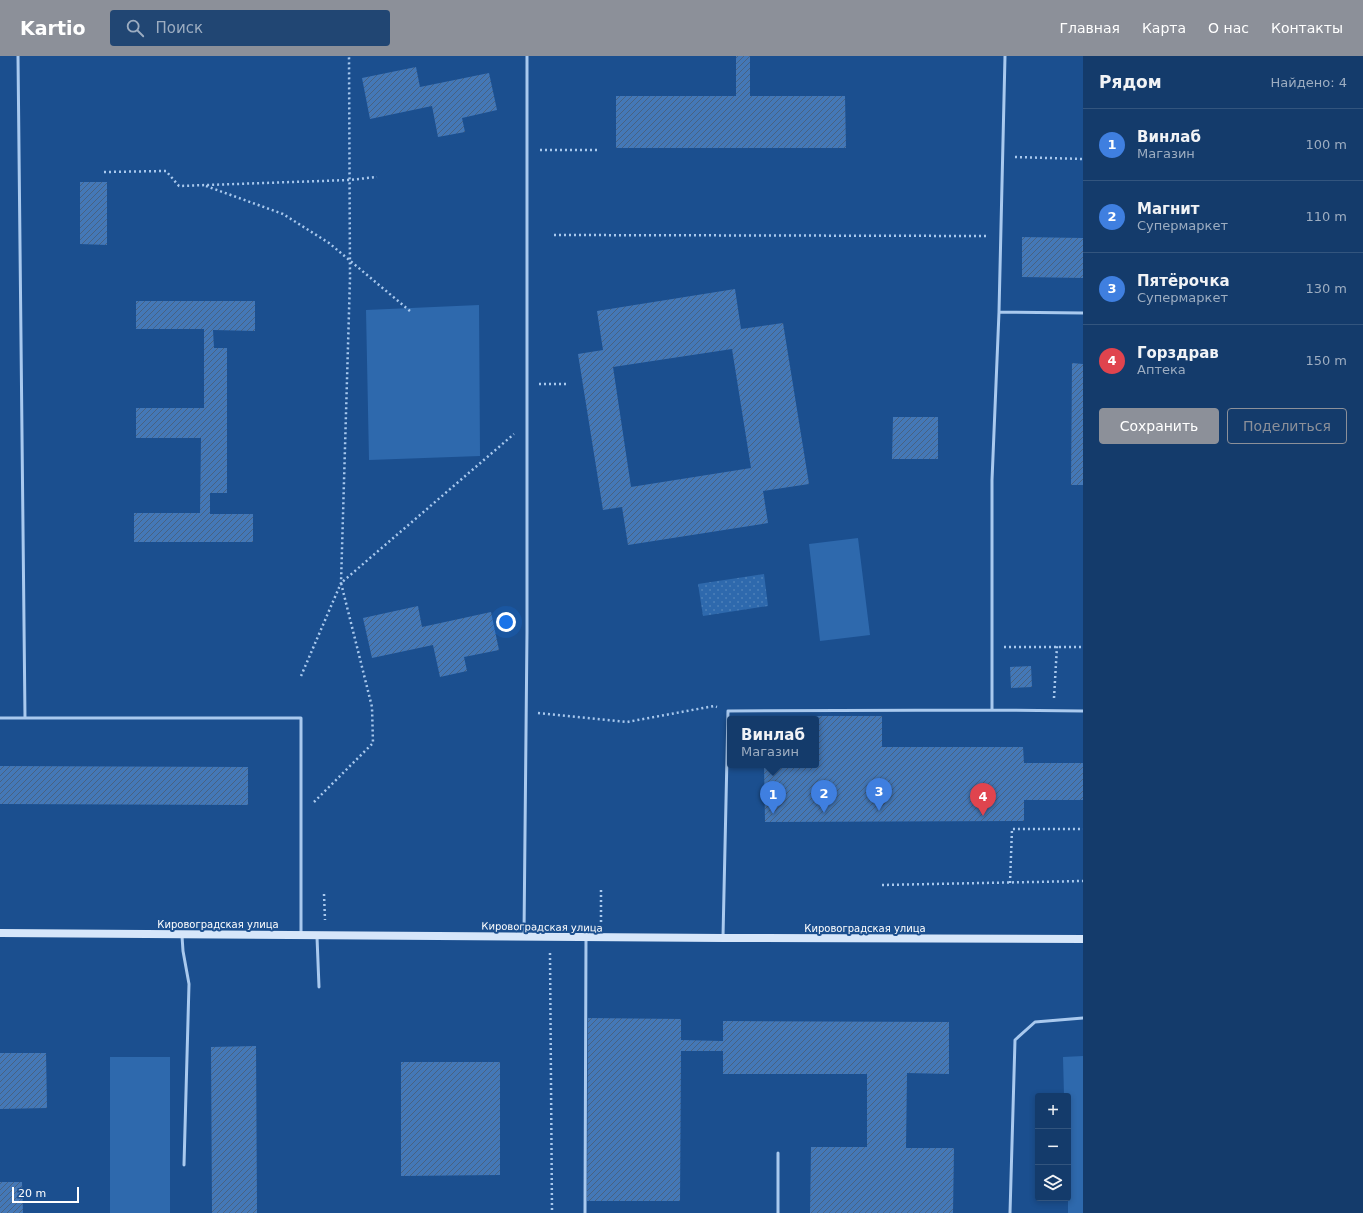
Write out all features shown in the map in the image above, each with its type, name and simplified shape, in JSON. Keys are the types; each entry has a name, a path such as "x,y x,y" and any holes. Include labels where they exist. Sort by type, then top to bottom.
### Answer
{"street":[{"name":"Кировоградская улица","path":"0,933 723,938 1083,938"}],"lane":[{"path":"18,56 25,718"},
{"path":"524,937 527,423 527,56"},
{"path":"992,710 992,480 999,312 1005,56"},
{"path":"999,312 1083,313"},
{"path":"728,716 728,711 1083,711"},
{"path":"0,718 301,718 301,935"},
{"path":"723,938 727,756"},
{"path":"182,934 183,951 189,984 184,1165"},
{"path":"317,935 319,987"},
{"path":"585,1213 586,937"},
{"path":"1010,1213 1015,1040 1035,1022 1083,1018"},
{"path":"778,1153 778,1213"}],"path":[{"path":"301,814 373,743 372,707 341,583 350,261 349,56"},
{"path":"527,150 598,150"},
{"path":"1002,157 1083,159"},
{"path":"104,172 166,171 179,186 349,180 377,177"},
{"path":"204,185 283,214 330,243 410,311"},
{"path":"554,235 1001,236"},
{"path":"527,384 568,384"},
{"path":"301,676 341,583 527,423"},
{"path":"1053,711 1057,646"},
{"path":"992,647 1083,647"},
{"path":"526,712 628,722 714,706 728,711"},
{"path":"1010,883 1012,829 1083,829"},
{"path":"882,885 1083,881"},
{"path":"550,952 552,1213"}],"shaded area":[{"path":"479,305 480,456 369,460 366,310"},
{"path":"858,538 870,635 820,641 809,544"},
{"path":"764,574 768,606 703,616 698,584"},
{"path":"1083,1056 1083,1213 1068,1213 1068,1201 1071,1201 1071,1093 1064,1093 1063,1057"},
{"path":"110,1057 170,1057 170,1213 110,1213"}],"building":[{"path":"736,56 750,56 750,96 845,96 846,148 616,148 616,96 736,96"},
{"path":"416,67 420,87 489,73 497,110 462,118 465,132 438,137 432,106 370,119 362,78"},
{"path":"80,182 107,182 107,245 80,244"},
{"path":"1022,237 1083,238 1083,278 1022,277"},
{"path":"735,289 741,329 783,323 809,484 763,491 768,523 628,545 622,507 603,510 578,354 603,350 597,311","holes":["732,349 751,468 631,487 613,367"]},
{"path":"136,301 255,301 255,331 213,330 214,348 227,348 227,493 210,493 210,514 253,514 253,542 134,542 134,513 200,513 201,438 136,438 136,408 204,408 204,329 136,329"},
{"path":"1072,363 1083,364 1083,485 1071,485"},
{"path":"893,417 938,417 938,459 892,459"},
{"path":"418,606 422,627 491,612 499,650 464,657 467,671 440,677 433,645 372,658 363,618"},
{"path":"1031,666 1032,687 1011,688 1010,667"},
{"path":"819,716 882,716 882,747 1023,747 1024,763 1083,763 1083,800 1024,800 1024,821 765,822 764,768 819,768"},
{"path":"0,766 248,767 248,805 0,804"},
{"path":"588,1018 681,1019 681,1040 723,1041 723,1021 949,1022 949,1074 907,1073 906,1148 954,1148 953,1213 810,1213 811,1147 867,1147 867,1074 723,1074 723,1051 681,1051 680,1201 587,1201"},
{"path":"256,1046 257,1213 212,1213 211,1047"},
{"path":"0,1053 46,1053 47,1108 0,1109"},
{"path":"401,1062 500,1062 500,1175 401,1176"},
{"path":"0,1182 22,1182 23,1213 0,1213"}],"place":[{"name":"Пятёрочка","path":"879,811"},
{"name":"Магнит","path":"824,813"},
{"name":"Винлаб","path":"773,814"},
{"name":"Горздрав","path":"983,816"}]}
